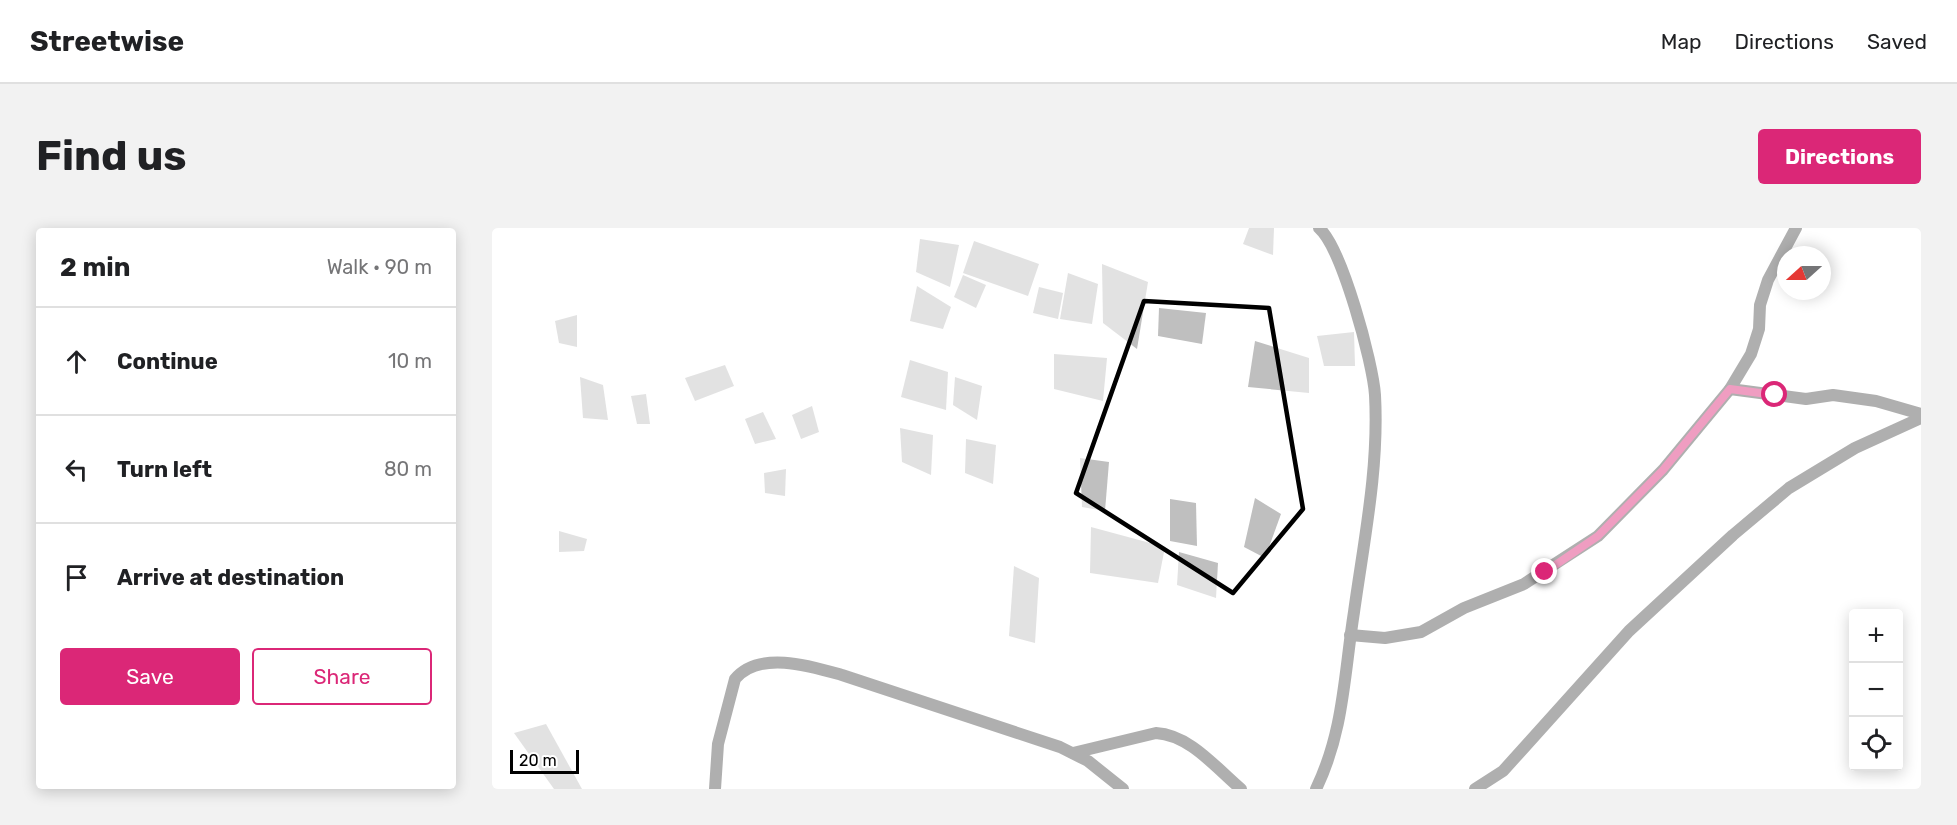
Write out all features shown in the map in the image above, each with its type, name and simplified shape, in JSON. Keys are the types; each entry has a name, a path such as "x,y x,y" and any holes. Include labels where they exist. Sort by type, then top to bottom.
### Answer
{"street":[{"path":"1316,789 1337,737 1368,522 1374,458 1375,391 1349,285 1332,246 1319,228"},
{"path":"1350,635 1385,638 1420,632 1464,608 1524,584 1569,557 1598,536 1663,470 1730,389 1751,354 1759,329 1760,305 1768,280 1796,228"},
{"path":"1730,389 1806,399 1833,395 1876,401 1921,416"},
{"path":"1475,789 1503,771 1629,631 1741,528 1790,488 1855,448 1921,416"},
{"path":"715,789 718,744 735,679 742,671 776,663 806,665 992,723 1073,753 1113,778 1123,789"},
{"path":"1073,753 1156,733 1168,734 1202,755 1241,789"}],"highlighted area":[{"path":"1144,301 1269,308 1303,509 1233,593 1076,493"}],"building":[{"path":"1249,228 1274,228 1273,255 1243,244"},
{"path":"920,239 959,245 950,287 916,272"},
{"path":"974,241 1039,264 1028,296 963,273"},
{"path":"1102,264 1148,282 1137,349 1103,323"},
{"path":"1068,273 1098,284 1092,324 1060,319"},
{"path":"963,275 986,285 976,308 954,297"},
{"path":"917,286 951,307 943,329 910,321"},
{"path":"1039,287 1063,293 1058,319 1033,313"},
{"path":"1159,308 1206,313 1202,344 1158,336"},
{"path":"577,315 577,347 559,343 555,321"},
{"path":"1354,332 1355,366 1324,366 1317,336"},
{"path":"1255,341 1309,358 1309,393 1248,387"},
{"path":"1054,354 1107,358 1103,401 1054,389"},
{"path":"910,360 948,372 946,410 901,397"},
{"path":"725,365 734,386 695,401 685,378"},
{"path":"580,377 603,385 608,420 583,418"},
{"path":"955,377 982,386 977,420 953,405"},
{"path":"646,394 650,424 637,424 631,396"},
{"path":"812,406 819,432 801,439 792,415"},
{"path":"763,412 776,439 755,444 745,419"},
{"path":"900,428 933,435 931,475 902,462"},
{"path":"966,439 996,445 993,484 965,473"},
{"path":"1080,458 1109,462 1105,511 1082,507"},
{"path":"786,469 785,496 765,493 764,473"},
{"path":"1255,498 1281,514 1265,558 1244,547"},
{"path":"1170,499 1196,503 1197,546 1170,541"},
{"path":"1091,527 1165,547 1158,583 1090,573"},
{"path":"559,531 587,539 584,551 559,552"},
{"path":"1179,552 1218,563 1216,598 1177,585"},
{"path":"1014,566 1039,578 1035,643 1009,636"},
{"path":"546,724 582,789 554,789 514,733"}],"route":[{"path":"1545,572 1598,536 1663,470 1730,389 1775,395"}]}
